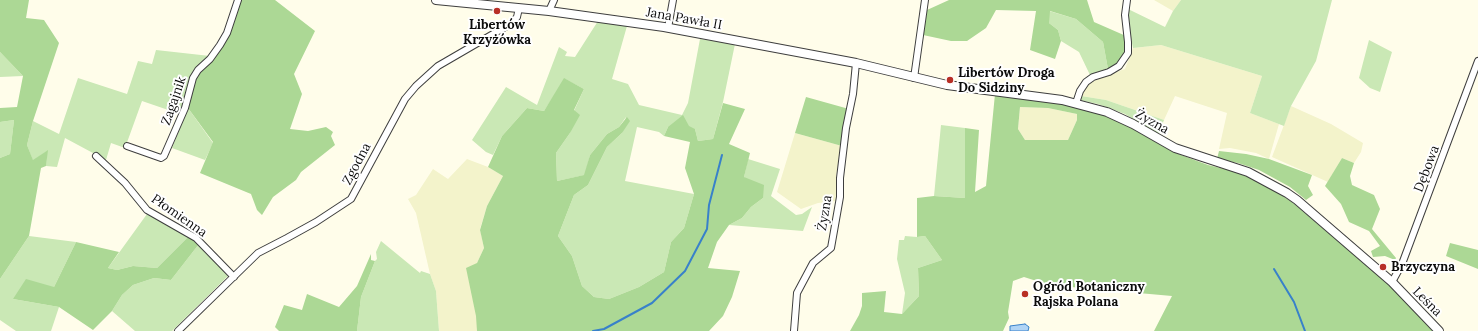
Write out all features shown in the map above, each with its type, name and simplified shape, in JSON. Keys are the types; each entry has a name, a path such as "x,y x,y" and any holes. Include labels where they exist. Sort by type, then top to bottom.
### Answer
{"street":[{"name":"Zagajnik","path":"127,146 161,158 164,156 185,108 193,78 198,70 210,60 227,33 238,0"},
{"name":"Jana Pawła II","path":"436,0 549,11 668,28 762,45"},
{"path":"549,11 554,0"},
{"path":"668,28 673,0"},
{"path":"914,78 925,0"},
{"path":"1076,103 1080,91 1086,82 1093,77 1109,72 1119,66 1128,52 1125,15 1128,0"},
{"name":"Zgodna","path":"178,331 258,252 310,225 351,199 405,99 416,86 438,66 512,23 517,17 519,8"},
{"name":"Żyzna","path":"762,45 856,63 946,85 1062,100 1106,112 1133,124 1175,148 1248,172 1287,193 1392,282 1398,289"},
{"name":"Dębowa","path":"1392,282 1402,264 1478,61"},
{"name":"Żyzna","path":"794,331 797,293 813,263 831,248 840,197 840,178 846,128 853,94 856,63"},
{"name":"Płomienna","path":"96,156 125,183 147,210 196,238 234,277"},
{"name":"Leśna","path":"1398,289 1439,331"}],"green space":[{"path":"0,0 29,0 26,18 44,20 59,43 33,121 27,145 33,160 48,150 46,166 41,168 29,236 0,279 0,158 10,154 14,120 0,122 0,108 17,107 23,76 0,52"},
{"path":"239,0 275,0 315,31 294,74 302,94 290,129 308,131 326,127 333,132 331,136 335,145 301,172 296,180 273,197 262,215 257,210 251,194 200,173 213,142 188,108 195,79 199,71 229,35 236,17"},
{"path":"949,0 1087,0 1094,22 1126,36 1125,52 1119,63 1108,69 1103,42 1076,19 1050,11 1049,23 1058,30 1061,41 1055,59 1030,50 1036,11 996,10 986,28 967,41 951,41 923,35 927,10"},
{"path":"1154,0 1181,0 1173,11"},
{"path":"1181,0 1332,0 1316,61 1291,106 1284,126 1250,113 1262,76 1161,45 1133,48 1128,24 1128,9 1165,27 1173,11"},
{"path":"1049,11 1076,19 1103,42 1108,69 1090,75 1079,52 1061,41 1058,30 1049,23"},
{"path":"598,21 627,26 612,79 628,84 639,105 682,115 688,103 700,39 735,44 723,102 713,139 698,141 695,129 668,127 664,136 659,132 637,127 625,181 694,194 684,228 671,242 664,272 639,287 609,299 594,297 582,286 572,256 558,236 574,195 588,185 607,147 622,133 626,117 619,127 607,134 590,155 585,175 557,181 556,153 570,133 574,111 584,89 565,79 544,111 527,108 502,136 493,155 486,152 472,140 506,87 537,105 559,47 567,52 565,56 575,57"},
{"path":"1369,40 1392,52 1380,92 1370,88 1359,78"},
{"path":"1161,45 1262,76 1250,113 1279,124 1269,159 1256,153 1230,148 1219,149 1227,113 1175,96 1164,120 1106,100 1081,96 1088,84 1102,77 1125,69 1133,48"},
{"path":"156,50 210,56 180,114 142,101 125,148 111,143 106,160 65,138 57,167 46,166 47,151 33,161 27,145 33,121 59,134 78,78 127,94 138,61 152,64"},
{"path":"0,52 23,76 0,77"},
{"path":"564,78 584,89 574,110 580,115 556,153 557,181 584,175 590,155 607,134 619,127 627,117 630,121 622,133 607,147 588,185 574,195 558,236 572,256 582,286 594,297 609,299 639,287 664,272 671,242 684,228 694,194 685,168 690,142 664,136 668,127 683,115 689,126 695,129 698,141 713,139 723,103 745,109 729,144 750,153 744,177 764,185 763,198 751,207 742,218 729,225 717,242 708,268 740,271 732,297 723,316 709,331 477,331 476,316 466,268 477,263 484,248 480,230 487,206 503,176 488,167 502,136 527,108 544,111"},
{"path":"995,94 1050,101 1105,113 1173,152 1208,165 1233,171 1261,182 1292,202 1395,290 1433,331 1154,331 1172,296 1049,285 1024,277 1013,281 1008,312 1009,318 1003,331 850,331 862,306 862,293 886,291 884,312 902,314 919,296 918,268 942,260 925,236 917,237 917,198 934,196 965,198 965,128 979,130 975,192 986,186","holes":["1020,107 1048,108 1077,114 1077,120 1068,140 1025,140 1018,129"]},
{"path":"1081,96 1106,100 1164,120 1158,135 1125,114 1098,104 1080,100"},
{"path":"806,97 849,109 842,146 795,133"},
{"path":"1291,106 1331,124 1363,143 1361,152 1354,163 1342,158 1328,182 1272,157"},
{"path":"1020,107 1048,108 1077,114 1077,120 1068,140 1025,140 1018,129"},
{"path":"188,108 213,143 205,160 172,148"},
{"path":"14,120 10,154 0,158 0,122"},
{"path":"941,125 965,128 965,198 934,196"},
{"path":"795,133 842,146 836,175 836,201 818,203 801,209 777,192"},
{"path":"1219,151 1246,154 1269,159 1312,175 1308,186 1313,195 1306,200 1290,187 1259,170 1238,163 1217,159"},
{"path":"1342,158 1354,163 1350,176 1352,185 1374,195 1380,209 1372,229 1396,258 1395,260 1385,256 1373,257 1371,251 1380,246 1369,231 1349,222 1341,204 1325,186"},
{"path":"467,159 488,167 503,176 487,206 480,229 484,248 477,263 477,331 439,331 436,291 430,274 416,213 408,199 416,195 433,169 448,179"},
{"path":"748,159 780,169 771,196 796,215 802,214 812,207 803,231 729,225 742,218 751,207 763,198 744,177"},
{"path":"147,214 189,236 157,268 133,266 117,270 108,268"},
{"path":"29,236 76,242 54,287 13,299 59,307 51,331 16,331 0,320 0,279"},
{"path":"189,236 199,244 171,280 154,278 133,285 122,295 112,311 93,330 59,307 13,299 26,279 54,287 76,242 119,252 108,268 117,270 133,266 157,268"},
{"path":"905,236 925,236 942,260 918,268 919,296 902,314 905,293 897,259 899,240 904,240"},
{"path":"381,241 420,273 421,271 430,274 436,291 439,331 357,331 361,297 377,259 376,252"},
{"path":"1450,243 1478,250 1478,269 1446,256"},
{"path":"199,244 228,276 172,331 135,331 112,311 122,295 133,285 154,278 171,280"},
{"path":"371,254 371,260 375,261 361,297 357,331 279,331 275,327 284,305 302,310 307,294 339,307 357,286"}],"water":[{"path":"1025,324 1029,327 1028,331 1010,331 1010,326"}],"waterway":[{"path":"593,331 604,329 652,303 685,271 707,229 709,205 722,155"},
{"path":"1274,269 1294,302 1305,331"}],"place":[{"name":"Libertów Krzyżówka","path":"497,11"},
{"name":"Libertów Droga Do Sidziny","path":"950,80"},
{"name":"Brzyczyna","path":"1383,267"},
{"name":"Ogród Botaniczny Rajska Polana","path":"1025,294"}]}
